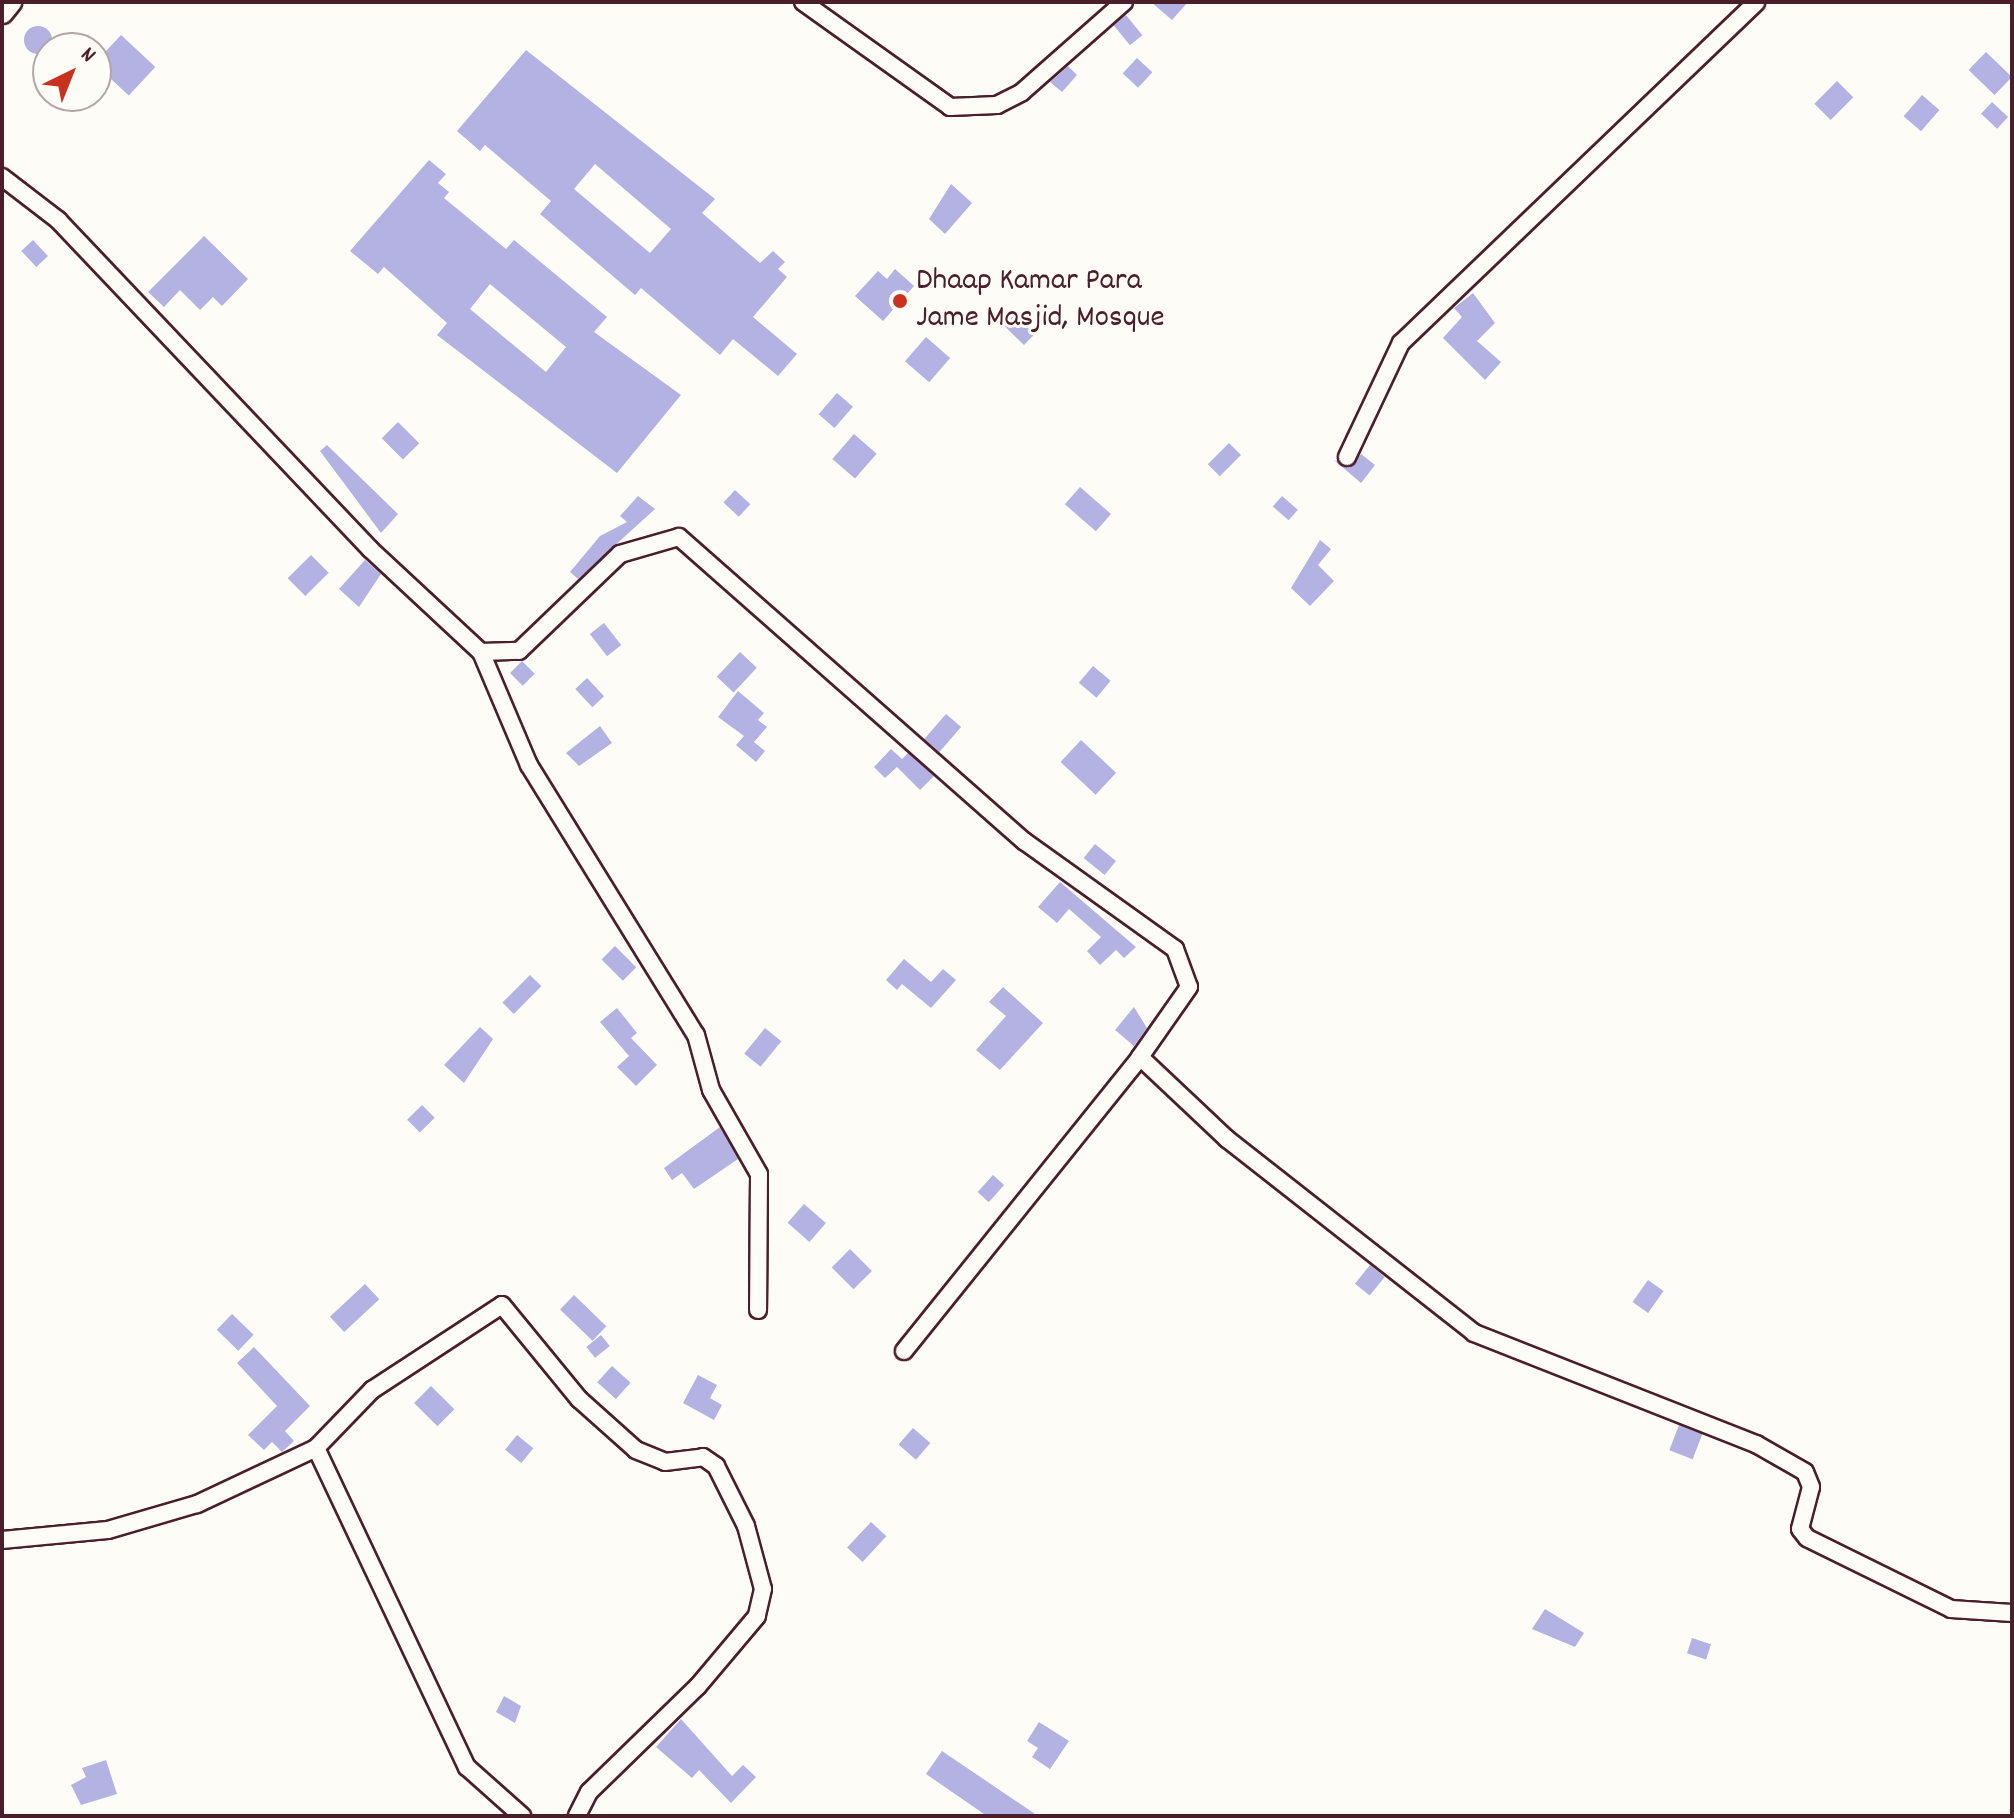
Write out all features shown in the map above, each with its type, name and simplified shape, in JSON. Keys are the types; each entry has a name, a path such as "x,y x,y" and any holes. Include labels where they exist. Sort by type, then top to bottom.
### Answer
{"main road":[{"path":"2,12 10,2"}],"street":[{"path":"803,2 950,107 997,105 1022,92 1124,2"},
{"path":"1347,457 1401,343 1756,2"},
{"path":"2,177 58,220 370,549 481,652 529,765 696,1035 711,1090 759,1174 758,1310"},
{"path":"481,652 519,651 620,554 679,537 1024,841 1175,949 1189,987 1140,1057 904,1351"},
{"path":"1140,1057 1227,1139 1474,1333 1756,1444 1805,1472 1811,1487 1800,1529 1807,1538 1951,1609 2012,1613"},
{"path":"2,1540 108,1530 197,1504 316,1448 372,1390 502,1305 579,1399 636,1450 665,1462 703,1457 716,1466 746,1526 763,1589 757,1616 698,1686 589,1792 577,1816"},
{"path":"316,1448 467,1767 522,1816"}],"building":[{"path":"1151,2 1188,2 1172,20"},
{"path":"1126,15 1142,35 1130,45 1114,25"},
{"path":"38,26 48,30 32,32 32,52 28,50 24,40 28,30"},
{"path":"121,35 155,67 129,96 112,80 112,45"},
{"path":"526,50 715,199 702,213 760,263 773,251 785,262 778,269 787,277 753,317 797,354 778,376 733,339 720,355 641,288 635,295 540,214 551,201 485,145 480,151 457,131","holes":["595,164 671,229 650,253 574,189"]},
{"path":"1986,52 2012,77 1995,95 1969,70"},
{"path":"1137,58 1152,72 1138,88 1123,73"},
{"path":"1068,66 1077,75 1062,92 1050,82"},
{"path":"1837,81 1853,97 1831,120 1814,104"},
{"path":"1922,95 1939,110 1921,131 1904,116"},
{"path":"1992,102 2008,117 1997,129 1981,114"},
{"path":"429,160 446,174 438,183 449,192 444,198 506,249 514,240 607,317 594,332 681,395 617,473 437,335 447,323 384,267 378,274 350,251","holes":["490,284 566,347 546,372 470,309"]},
{"path":"951,184 972,203 945,234 929,219"},
{"path":"204,236 248,279 222,306 213,297 200,310 180,290 164,307 148,292"},
{"path":"33,240 48,256 36,267 21,251"},
{"path":"895,269 914,286 883,321 855,296 878,271 887,279"},
{"path":"1473,293 1495,323 1477,341 1501,362 1485,380 1443,338 1462,317 1454,308"},
{"path":"1015,314 1035,333 1024,345 1004,326"},
{"path":"926,337 950,358 929,382 905,361"},
{"path":"837,393 853,407 834,428 819,414"},
{"path":"398,422 419,443 403,459 382,438"},
{"path":"854,434 877,454 855,479 832,459"},
{"path":"1229,443 1241,455 1220,476 1208,464"},
{"path":"327,445 398,514 381,533 320,451"},
{"path":"1361,454 1375,465 1361,483 1334,460 1349,468"},
{"path":"1080,487 1111,514 1096,531 1065,504"},
{"path":"735,490 750,504 739,517 723,502"},
{"path":"638,496 655,509 578,579 570,572 600,536 627,522 620,516"},
{"path":"1282,496 1298,510 1289,520 1273,507"},
{"path":"1320,540 1331,549 1318,565 1334,581 1310,606 1291,588"},
{"path":"311,555 329,573 305,596 288,578"},
{"path":"365,560 381,574 359,607 339,589"},
{"path":"604,623 621,645 607,656 590,634"},
{"path":"740,652 757,668 734,693 717,677"},
{"path":"522,661 535,674 523,686 510,673"},
{"path":"1093,666 1111,681 1096,698 1079,683"},
{"path":"587,678 604,696 592,707 575,689"},
{"path":"738,691 764,713 758,720 767,727 754,742 765,751 756,762 736,745 744,736 718,717"},
{"path":"946,714 961,727 939,752 924,739"},
{"path":"600,726 612,743 579,766 566,753"},
{"path":"1081,740 1116,773 1096,795 1061,762"},
{"path":"891,749 902,759 908,753 934,776 920,790 897,767 885,778 874,767"},
{"path":"1095,844 1116,861 1105,875 1084,858"},
{"path":"1060,882 1136,947 1124,958 1116,950 1100,965 1087,951 1101,937 1069,909 1057,923 1038,907"},
{"path":"615,946 636,967 623,981 602,959"},
{"path":"904,959 931,982 943,969 956,980 931,1008 902,984 897,990 886,980"},
{"path":"530,975 541,986 514,1014 502,1003"},
{"path":"1003,987 1043,1023 1000,1070 976,1050 1006,1016 989,1002"},
{"path":"1134,1007 1147,1028 1134,1046 1115,1030"},
{"path":"617,1008 637,1033 631,1038 657,1065 636,1086 617,1067 629,1056 600,1022"},
{"path":"480,1027 493,1039 464,1083 444,1065"},
{"path":"765,1028 781,1041 761,1067 744,1054"},
{"path":"422,1105 435,1118 420,1133 407,1120"},
{"path":"720,1127 738,1159 694,1189 682,1173 672,1180 664,1168"},
{"path":"993,1175 1004,1185 989,1202 978,1192"},
{"path":"804,1204 826,1223 809,1242 788,1223"},
{"path":"850,1249 872,1271 854,1289 832,1267"},
{"path":"1370,1265 1385,1277 1370,1296 1355,1284"},
{"path":"1648,1280 1664,1291 1648,1313 1633,1302"},
{"path":"365,1284 379,1299 344,1332 330,1317"},
{"path":"574,1295 606,1326 592,1341 560,1309"},
{"path":"232,1314 254,1335 238,1351 217,1330"},
{"path":"601,1335 610,1346 595,1358 586,1347"},
{"path":"254,1347 310,1406 285,1431 294,1441 282,1452 272,1442 264,1450 248,1435 277,1406 237,1363"},
{"path":"612,1366 631,1383 616,1399 597,1382"},
{"path":"698,1375 717,1385 710,1398 722,1405 714,1420 683,1403"},
{"path":"431,1386 454,1409 437,1426 414,1403"},
{"path":"1679,1425 1702,1434 1693,1459 1669,1450"},
{"path":"913,1428 930,1443 916,1460 899,1445"},
{"path":"517,1435 533,1448 521,1463 505,1450"},
{"path":"871,1522 886,1536 862,1562 847,1548"},
{"path":"1545,1609 1584,1633 1575,1647 1532,1629"},
{"path":"1692,1638 1711,1644 1706,1659 1687,1653"},
{"path":"504,1696 521,1706 515,1723 496,1712"},
{"path":"681,1719 732,1776 743,1765 756,1777 731,1803 699,1770 692,1778 656,1747"},
{"path":"1039,1722 1069,1741 1050,1769 1032,1757 1038,1748 1027,1741"},
{"path":"942,1751 1038,1816 987,1816 926,1774"},
{"path":"106,1760 117,1794 81,1805 71,1785 86,1777 82,1768"}],"place":[{"name":"Dhaap Kamar Para Jame Masjid, Mosque","path":"900,301"}]}
